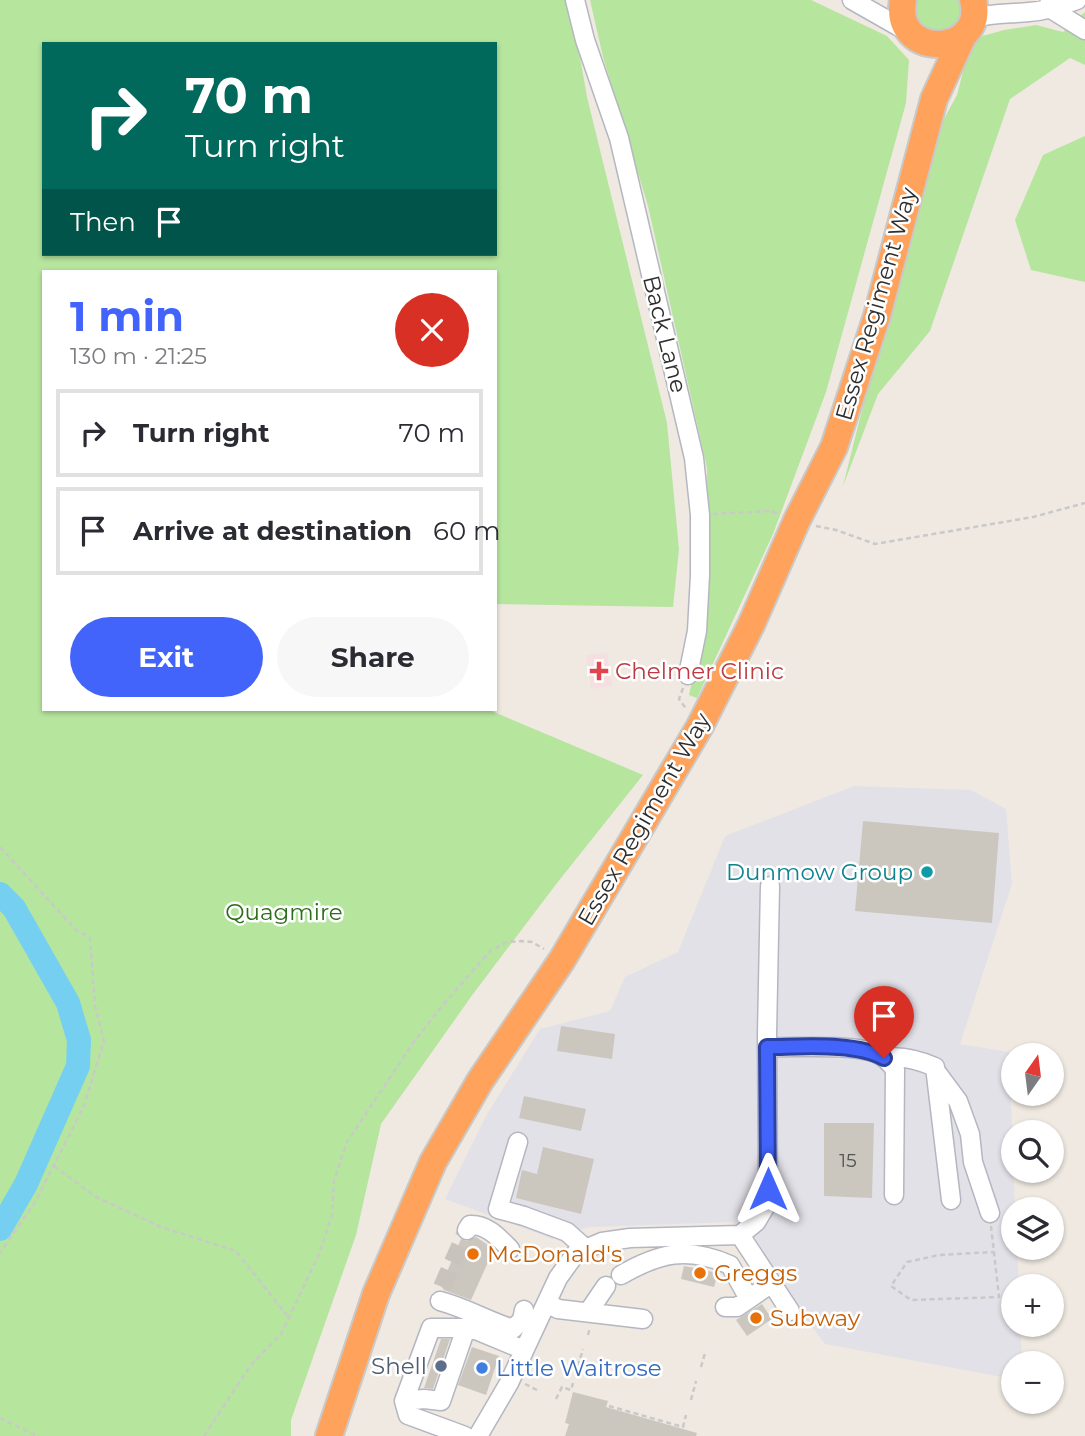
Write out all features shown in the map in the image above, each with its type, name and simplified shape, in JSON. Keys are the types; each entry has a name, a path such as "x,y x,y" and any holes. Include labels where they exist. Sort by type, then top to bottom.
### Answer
{"highway":[{"name":"Essex Regiment Way","path":"903,0 903,20 917,38 934,99"},
{"name":"Essex Regiment Way","path":"329,1436 376,1294 433,1162 480,1081 562,960 700,726 751,625 797,520 834,447 873,329 934,99 970,18"},
{"path":"917,38 939,46 951,43 970,18"}],"street":[{"name":"Back Lane","path":"575,0 579,20 619,138 694,458 700,575 697,631 688,675"},
{"path":"852,0 917,38"},
{"path":"970,18 989,13 1026,13 1077,0"},
{"path":"1049,5 1085,30"},
{"path":"478,1436 524,1350 558,1278 576,1253 602,1242 630,1238 740,1235 755,1222 765,1207 768,1189 770,886"},
{"path":"767,1044 874,1052 895,1069 894,1195"},
{"path":"884,1058 892,1056 918,1060 935,1067 958,1101 971,1134 972,1162 990,1213"},
{"path":"935,1070 951,1200"},
{"path":"518,1142 498,1209 567,1232 586,1249"},
{"path":"467,1230 470,1225 475,1224 485,1228 495,1233 510,1249"},
{"path":"740,1235 790,1311"},
{"path":"589,1311 613,1281 652,1259 687,1253 730,1265 749,1299"},
{"path":"726,1307 737,1307 772,1283"},
{"path":"441,1294 443,1312 468,1321 483,1320 513,1329 522,1320 524,1310"},
{"path":"547,1303 558,1309 643,1319"},
{"path":"406,1408 431,1328 466,1328 524,1350"},
{"path":"406,1408 424,1399 441,1401 466,1328"},
{"path":"406,1408 465,1436"}],"path":[{"path":"699,515 771,511 875,544 1033,517 1085,503"},
{"path":"688,675 679,699 700,726"},
{"path":"0,847 76,930 90,938 95,1006 104,1041 84,1106 35,1202 0,1253"},
{"path":"204,1436 243,1375 281,1334 319,1254 331,1216 334,1180 347,1142 429,1022 491,951 507,942 532,942 562,960"},
{"path":"54,1166 96,1197 161,1227 236,1251 289,1318"},
{"path":"990,1213 999,1297 911,1300 891,1286 907,1262 939,1255 994,1252"},
{"path":"578,1366 583,1349"},
{"path":"701,1367 705,1353"},
{"path":"519,1381 537,1390"},
{"path":"691,1400 696,1381"},
{"path":"556,1399 562,1387 571,1390 573,1383"},
{"path":"609,1406 682,1427 686,1415"},
{"path":"0,1418 37,1436"}],"shaded area":[{"name":"Chelmer Clinic","path":"607,653 612,686 591,689 586,655"},
{"path":"854,786 971,790 1006,809 1012,884 960,1044 1001,1051 1001,1106 1011,1106 1012,1120 1001,1120 1001,1183 1014,1183 1015,1197 1001,1197 1001,1260 1018,1260 1018,1274 1001,1274 1001,1337 1021,1337 1021,1351 1001,1351 1001,1377 825,1344 732,1222 591,1227 567,1232 553,1239 445,1199 486,1116 540,1029 610,1011 625,977 678,952 725,836"}],"green space":[{"name":"Quagmire","path":"0,0 570,0 587,97 667,423 679,549 673,607 497,604 497,270 42,270 42,711 492,711 643,775 473,994 381,1124 356,1235 291,1420 291,1436 0,1436"},
{"path":"590,0 811,0 887,36 909,60 906,103 826,392 773,534 697,698 689,695 702,637 708,559 707,468 648,206 603,57"},
{"path":"915,0 961,0 959,20 950,29 936,34 918,24 913,4"},
{"path":"1085,12 1085,65 1070,58 1010,99 930,331 878,394 843,486 927,150 957,95 968,52 979,37 1004,30 1036,25 1063,32"},
{"path":"1085,136 1085,282 1031,270 1015,220 1043,155"}],"building":[{"name":"Dunmow Group","path":"863,821 999,833 992,923 855,911"},
{"path":"561,1026 615,1034 612,1059 557,1051"},
{"path":"524,1096 586,1109 581,1131 519,1118"},
{"path":"824,1123 874,1123 872,1198 824,1196"},
{"path":"543,1147 594,1159 581,1214 516,1198 522,1170 537,1174"},
{"name":"McDonald's","path":"476,1237 494,1249 471,1300 444,1290 441,1286 461,1239 467,1241"},
{"name":"Greggs","path":"684,1266 718,1273 714,1287 681,1279"},
{"name":"Subway","path":"762,1304 772,1319 747,1336 736,1320"},
{"path":"441,1339 450,1339 433,1389 424,1388"},
{"name":"Little Waitrose","path":"472,1347 499,1356 486,1395 458,1385"},
{"path":"573,1392 608,1401 606,1407 697,1433 696,1436 565,1436 569,1424 565,1423"}],"waterway":[{"path":"0,894 14,908 68,1003 79,1040 78,1066 26,1184 0,1229"}],"tunnel":[{"path":"442,1287 467,1230"}],"place":[{"name":"Chelmer Clinic","path":"599,671"},
{"name":"Dunmow Group","path":"927,872"},
{"name":"McDonald's","path":"473,1254"},
{"name":"Greggs","path":"700,1273"},
{"name":"Subway","path":"756,1318"},
{"name":"Shell","path":"441,1366"},
{"name":"Little Waitrose","path":"482,1368"}],"route":[{"path":"768,1189 767,1047 853,1049 874,1052 884,1058"}]}
